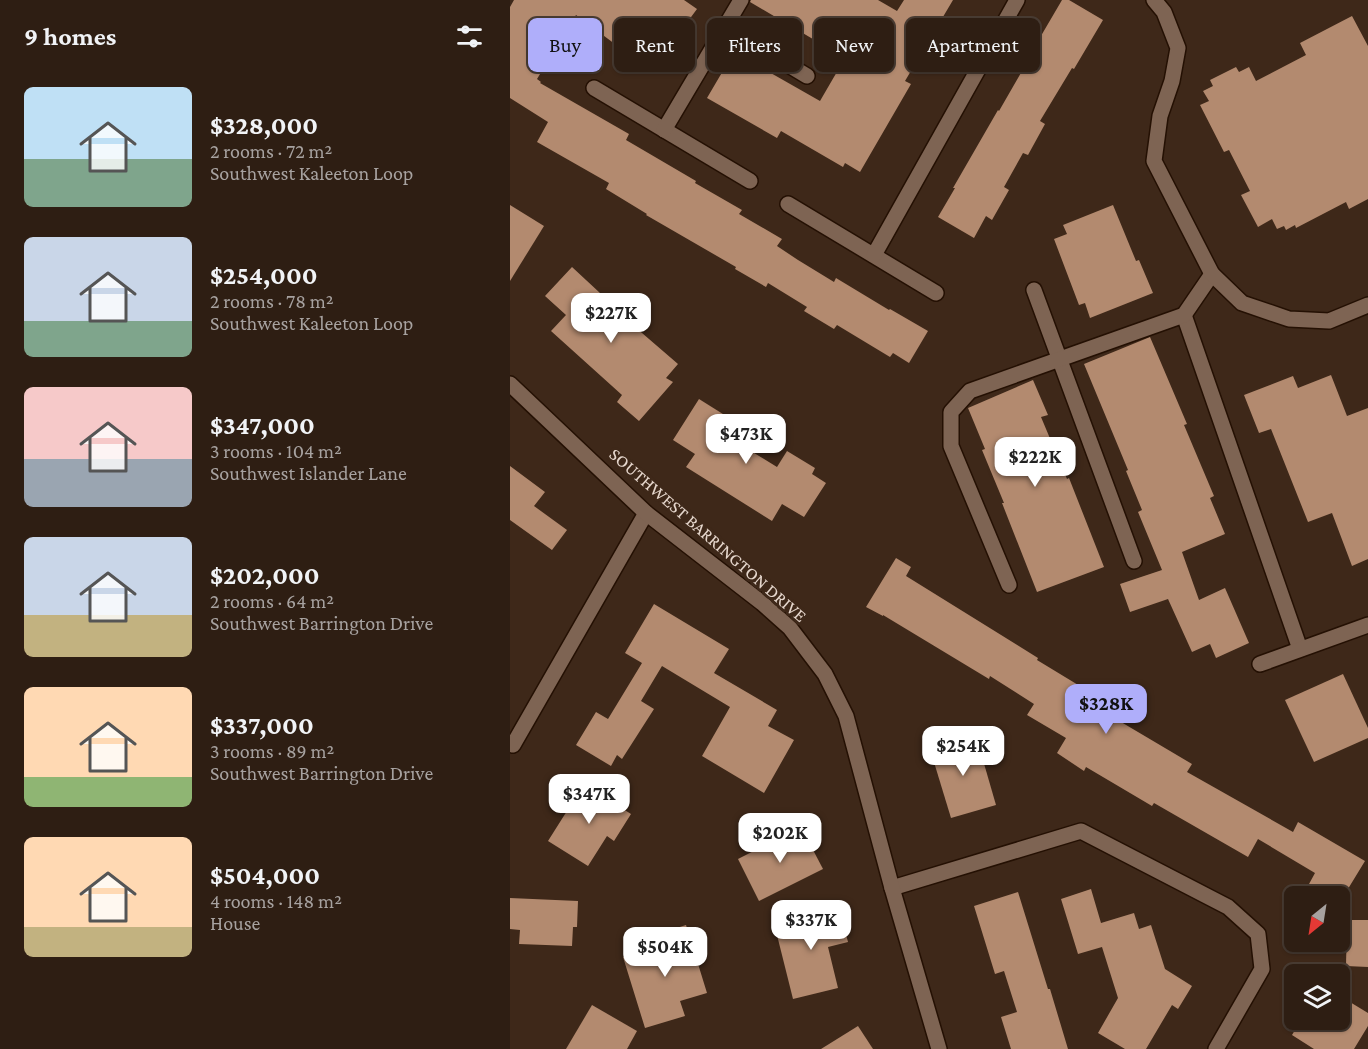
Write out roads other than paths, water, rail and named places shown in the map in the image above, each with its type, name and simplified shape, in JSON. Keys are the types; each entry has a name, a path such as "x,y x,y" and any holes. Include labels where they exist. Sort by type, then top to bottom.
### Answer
{"street":[{"path":"730,18 741,0"},
{"path":"874,255 1017,0"},
{"path":"1154,0 1164,12 1178,48 1172,81 1160,116 1155,161 1212,274 1242,303 1289,320 1329,321 1368,305"},
{"path":"664,129 707,57"},
{"path":"800,72 807,76"},
{"path":"594,88 750,181"},
{"path":"788,204 936,292"},
{"path":"1009,585 951,446 951,412 970,390 1184,315 1212,274"},
{"path":"1034,290 1134,561"},
{"path":"1184,315 1300,649"},
{"name":"SOUTHWEST BARRINGTON DRIVE","path":"510,384 646,513 762,603 790,628 825,674 846,716 892,888 939,1049"},
{"path":"513,745 646,513"},
{"path":"1260,664 1368,625"},
{"path":"892,888 1081,831 1228,907 1258,934 1262,969 1216,1049"}]}
